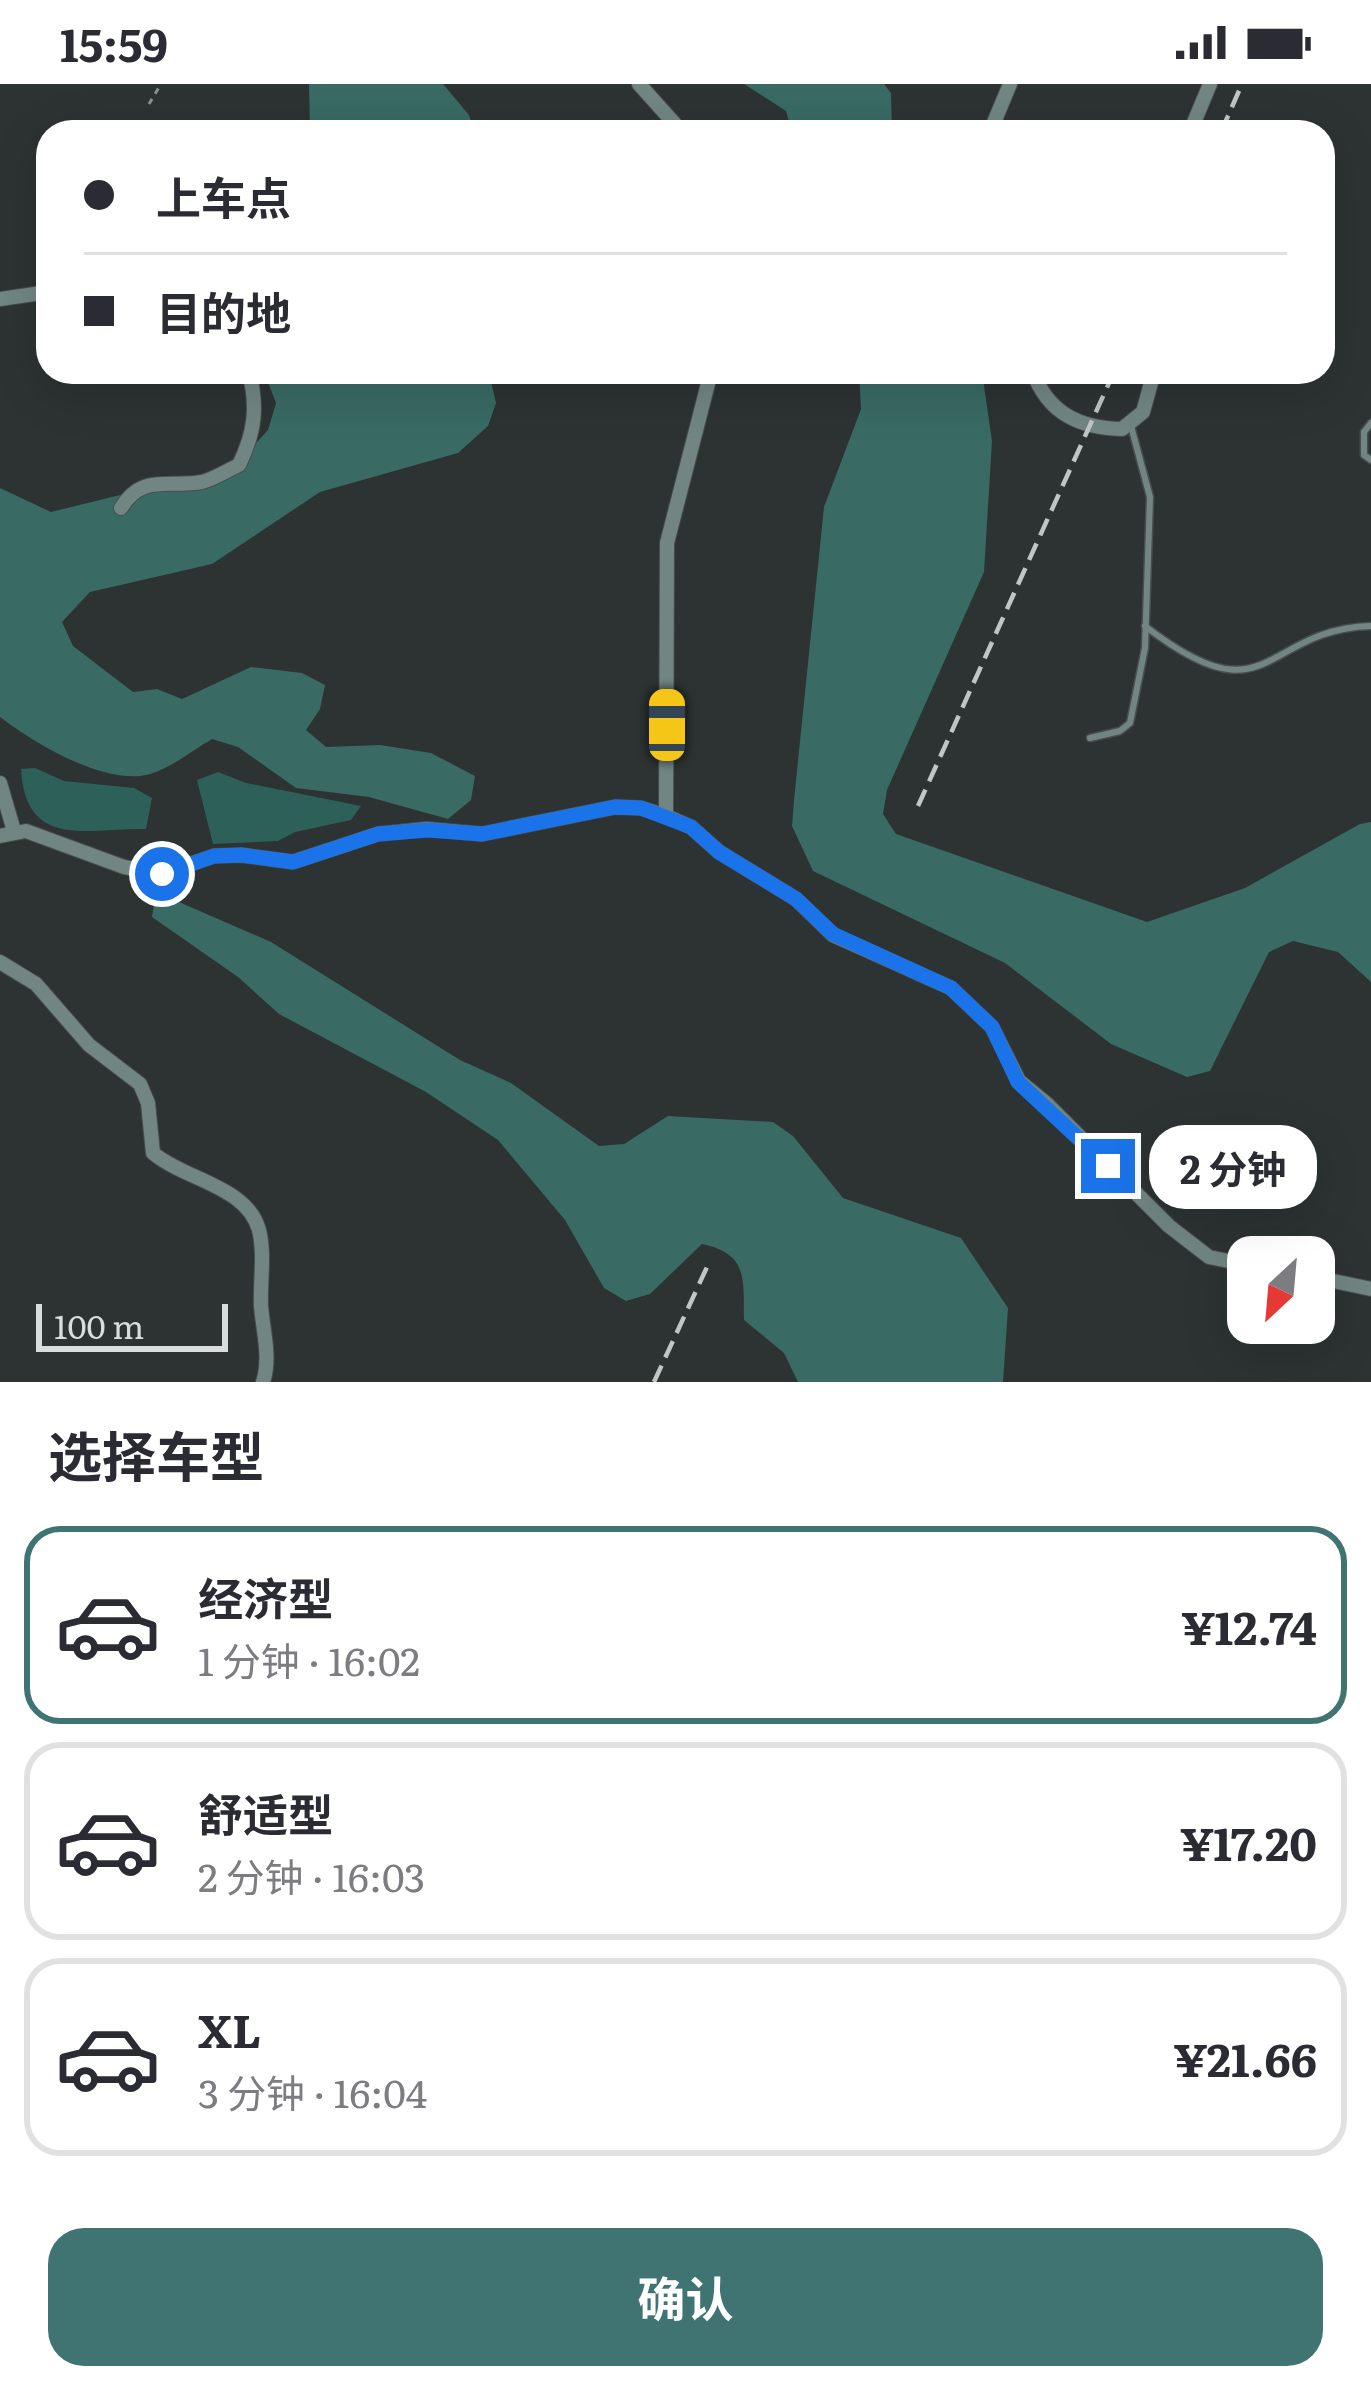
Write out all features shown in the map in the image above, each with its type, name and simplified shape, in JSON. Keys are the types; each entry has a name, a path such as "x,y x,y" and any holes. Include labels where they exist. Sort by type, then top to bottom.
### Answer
{"street":[{"path":"639,84 671,120"},
{"path":"995,120 1010,84"},
{"path":"1195,120 1210,84"},
{"path":"0,299 36,294"},
{"path":"122,508 146,483 205,482 239,465 255,424 253,384"},
{"path":"666,816 668,543 708,384"},
{"path":"1038,384 1045,400 1061,412 1100,429 1122,429 1143,412 1151,384"},
{"path":"0,783 7,833 38,834 124,867 162,874 214,856 293,862 378,834 428,830 482,834 615,807 666,816 691,827 719,852 796,899 833,934 951,988 992,1027 1018,1082 1168,1226 1209,1257 1227,1261"},
{"path":"0,962 36,984 89,1045 140,1084 148,1103 154,1153 168,1165 238,1200 252,1213 262,1254 267,1352 263,1382"},
{"path":"1335,1281 1371,1289"}],"lane":[{"path":"1090,738 1130,724 1145,626 1150,497 1130,423"},
{"path":"1371,423 1361,444 1371,460"},
{"path":"1145,626 1176,650 1235,672 1263,667 1346,627 1371,626"}],"path":[{"path":"149,104 161,84"}],"shaded area":[{"path":"309,84 443,84 470,120 310,120"},
{"path":"744,84 884,84 891,93 892,120 789,120 786,111"},
{"path":"269,384 492,384 496,403 488,426 458,453 320,492 212,564 90,592 62,622 73,646 133,692 157,689 182,699 251,667 302,673 325,685 320,709 306,730 326,747 380,745 431,753 475,776 471,800 448,819 369,797 296,788 238,747 212,739 154,773 109,773 50,749 0,717 0,488 51,512 234,467 268,430 276,403"},
{"path":"860,384 984,384 992,441 984,572 887,790 883,814 896,834 1147,922 1245,888 1371,822 1371,982 1338,952 1293,941 1269,952 1210,1071 1187,1077 1111,1044 1005,963 813,871 792,826 824,507 861,409"},
{"path":"35,768 64,781 134,788 152,798 146,829 81,831 47,823 25,795 21,769"},
{"path":"218,772 246,783 361,806 351,820 295,832 278,841 213,844 197,780"},
{"path":"156,892 271,942 460,1060 511,1083 599,1146 624,1144 668,1116 773,1122 793,1136 843,1198 961,1238 1008,1308 1003,1382 798,1382 784,1353 744,1320 743,1281 736,1262 702,1244 650,1294 626,1301 604,1288 565,1220 498,1140 426,1092 279,1014 238,977 152,917"}],"railway":[{"path":"1226,120 1242,84"},
{"path":"918,806 1109,384"},
{"path":"654,1382 707,1267"}],"route":[{"path":"162,874 214,856 293,862 378,834 428,830 482,834 615,807 641,808 691,827 719,852 796,899 833,934 951,988 992,1027 1018,1082 1108,1166"}]}
